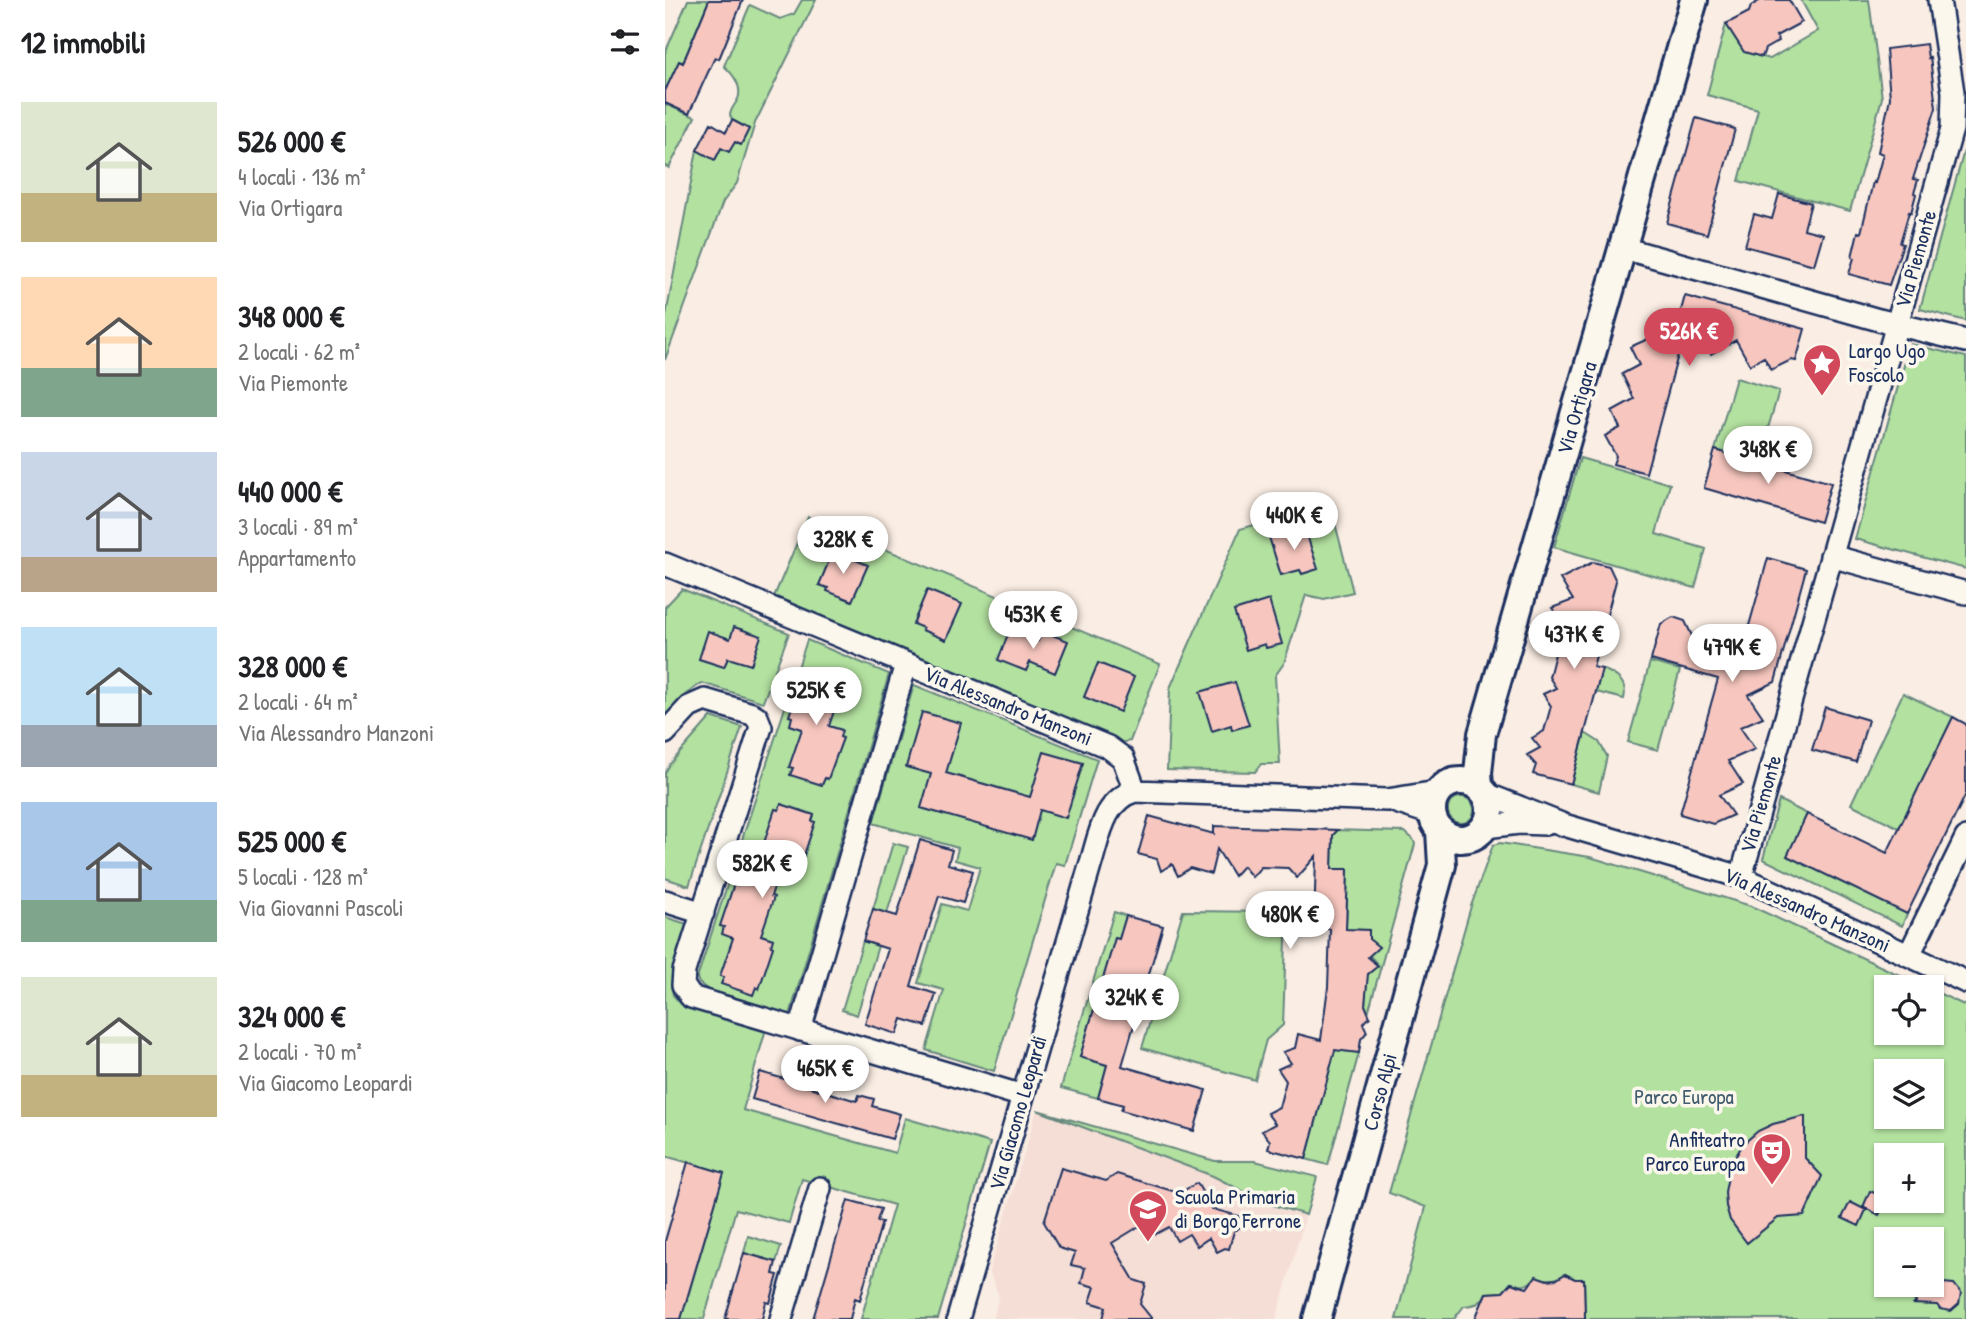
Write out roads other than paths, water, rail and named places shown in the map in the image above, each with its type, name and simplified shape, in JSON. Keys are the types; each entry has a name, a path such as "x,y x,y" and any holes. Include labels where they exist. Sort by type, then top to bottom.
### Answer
{"street":[{"name":"Via Ortigara","path":"1455,800 1478,773 1482,734 1694,0"},
{"name":"Via Piemonte","path":"1741,877 1952,130 1959,80 1939,0"},
{"path":"1623,248 1966,341"},
{"path":"1831,556 1966,593"},
{"name":"Via Alessandro Manzoni","path":"665,564 1116,751 1126,764 1131,792 1455,800 1564,825 1741,877 1966,982"},
{"path":"800,1030 907,664"},
{"path":"665,733 689,707 705,700 752,714 757,717 761,727 683,978 686,991 699,1000 1023,1096"},
{"name":"Via Giacomo Leopardi","path":"958,1319 1103,823 1111,807 1131,792"},
{"path":"1455,800 1491,805 1490,816 1477,833"},
{"name":"Via Alessandro Manzoni","path":"1455,800 1458,839 1519,823 1564,825"},
{"name":"Corso Alpi","path":"1317,1319 1443,865 1455,800"},
{"name":"Corso Alpi","path":"1443,865 1452,851 1477,833"},
{"path":"1909,955 1966,838"},
{"path":"665,901 703,913"},
{"path":"781,1319 820,1188"}],"place":[{"name":"Largo Ugo Foscolo","path":"1822,397"},
{"name":"Anfiteatro Parco Europa","path":"1772,1186"},
{"name":"Scuola Primaria di Borgo Ferrone","path":"1148,1243"}],"park label":[{"name":"Parco Europa","path":"1684,1097"}]}
